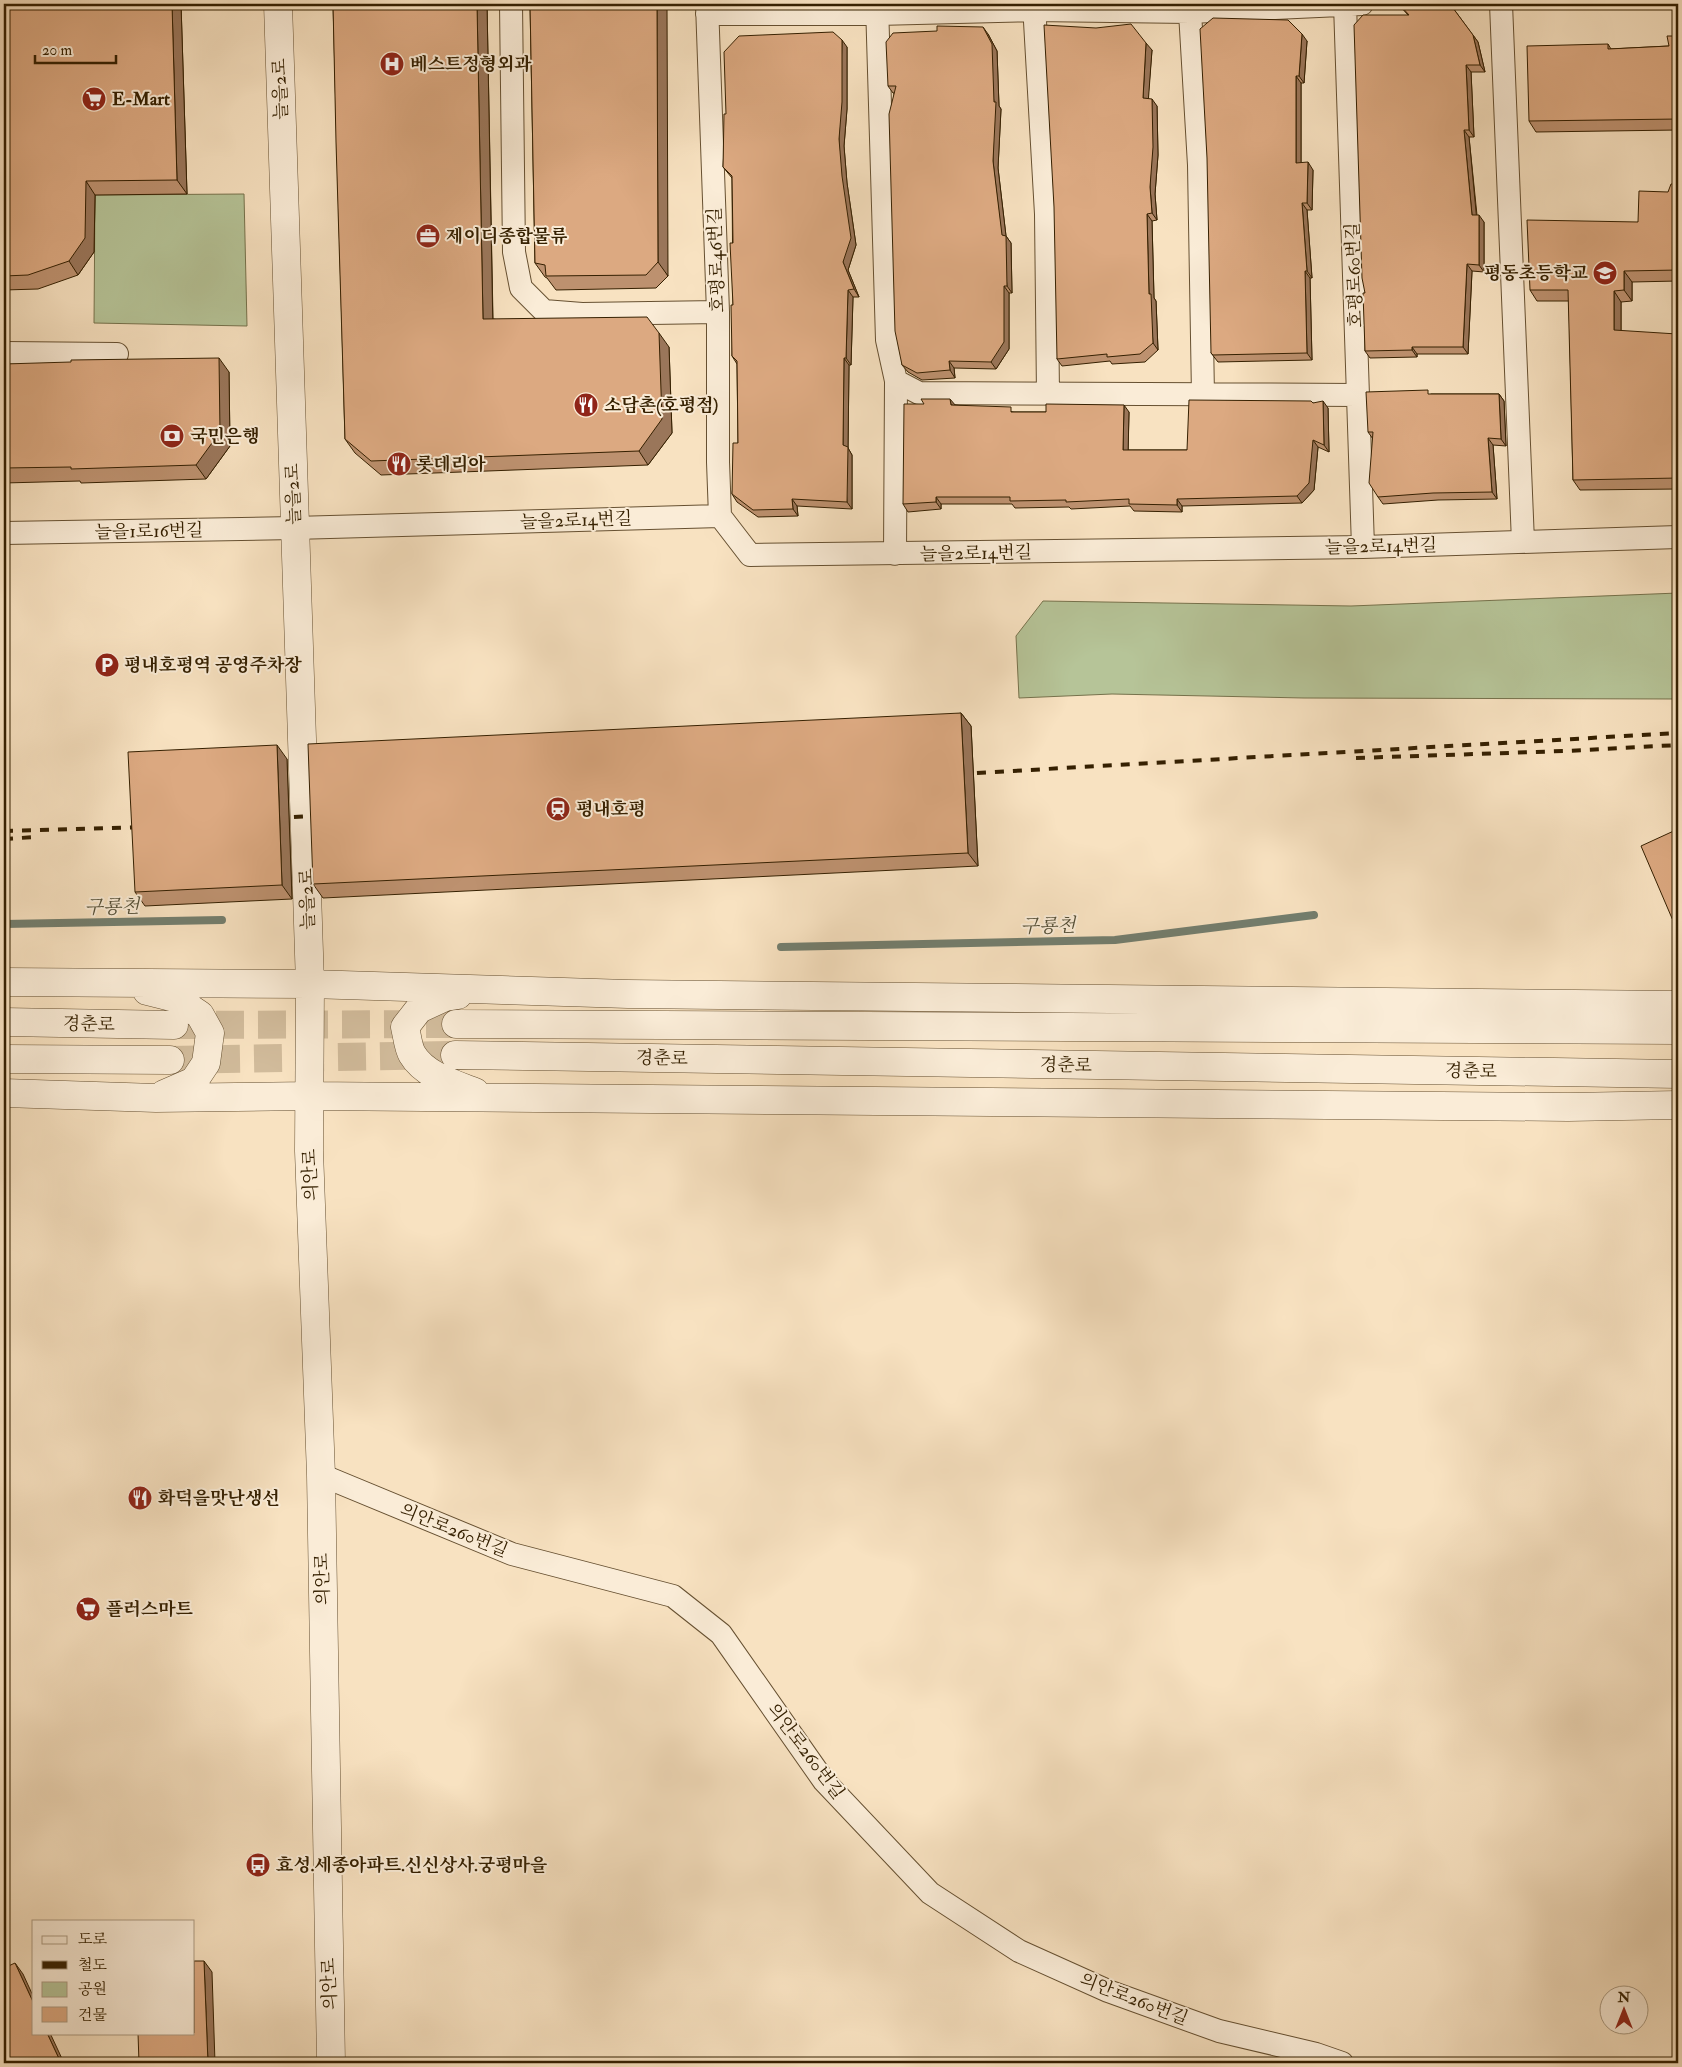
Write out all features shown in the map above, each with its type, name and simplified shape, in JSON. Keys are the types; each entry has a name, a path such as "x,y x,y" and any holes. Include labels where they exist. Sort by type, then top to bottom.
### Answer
{"street":[{"name":"늘을2로","path":"278,4 310,984 310,1096"},
{"path":"511,4 514,252 521,288 544,311 582,314 718,312"},
{"name":"호평로60번길","path":"1345,4 1363,547"},
{"path":"707,9 1034,7 1190,12 1362,4"},
{"path":"1501,4 1523,542"},
{"path":"1034,7 1046,214 1048,394"},
{"name":"호평로46번길","path":"707,9 718,312 720,516"},
{"path":"877,9 887,340 896,381 895,554"},
{"path":"1190,12 1199,165 1203,395"},
{"path":"4,353 117,354"},
{"path":"896,381 919,393 1358,395"},
{"name":"늘을2로14번길","path":"294,528 720,516 750,556 1363,547 1678,537"},
{"name":"늘을1로16번길","path":"4,533 294,528"},
{"path":"4,982 310,984 648,995 1678,1004"},
{"path":"119,983 175,998 200,1016 210,1033 206,1064 194,1081 156,1098"},
{"path":"484,990 445,998 419,1009 406,1027 411,1054 426,1069 449,1082 486,1097"},
{"name":"경춘로","path":"4,1022 174,1025"},
{"name":"경춘로","path":"456,1024 1678,1030"},
{"name":"경춘로","path":"455,1055 1678,1074"},
{"name":"경춘로","path":"4,1058 170,1060"},
{"path":"4,1093 156,1098 310,1096 1548,1106 1678,1105"},
{"name":"의안로","path":"310,1096 310,1161 320,1475 331,2063"},
{"name":"의안로260번길","path":"320,1475 512,1554 673,1596 721,1634 824,1782 930,1893 1019,1951 1108,1992 1219,2031 1316,2054 1342,2063"}],"green space":[{"path":"244,194 247,326 94,323 95,195"},
{"path":"1678,593 1678,699 1304,698 1112,694 1019,698 1016,636 1043,601 1351,606"}],"building":[{"name":"E-Mart","path":"4,4 172,4 177,180 86,181 85,238 69,261 28,275 4,276"},
{"path":"333,4 477,4 483,319 647,317 659,333 662,419 639,451 371,461 345,439"},
{"path":"530,4 657,4 658,262 646,275 546,276 545,265 535,263"},
{"path":"1399,4 1450,4 1473,35 1480,65 1466,65 1469,130 1464,130 1472,215 1479,215 1479,265 1467,264 1463,347 1412,347 1412,350 1365,351 1363,293 1365,293 1362,278 1354,25 1363,15 1409,15"},
{"path":"1213,18 1288,20 1302,34 1299,76 1296,76 1296,163 1308,162 1307,203 1302,203 1307,271 1305,271 1307,353 1213,355 1211,353 1207,158 1200,29"},
{"path":"1131,24 1146,43 1143,98 1152,99 1153,147 1150,187 1152,213 1147,214 1149,294 1151,294 1153,343 1140,354 1107,357 1107,354 1057,359 1054,207 1044,25 1096,28"},
{"path":"937,26 983,27 992,44 994,102 996,102 993,161 1002,235 1006,236 1007,286 1004,286 1004,342 991,362 949,361 950,370 917,373 902,365 895,331 889,114 896,86 888,86 886,42 893,33 937,31"},
{"path":"833,32 842,40 842,102 839,139 851,238 843,262 854,289 848,290 846,358 844,358 843,445 848,447 847,502 792,499 793,509 753,510 732,494 733,443 738,443 737,361 732,356 731,305 733,305 730,243 733,243 732,176 723,167 724,114 726,114 724,52 739,36"},
{"path":"1667,36 1678,36 1678,119 1529,121 1527,46 1608,44 1608,49 1669,46"},
{"path":"1671,184 1678,184 1678,270 1624,271 1624,290 1614,291 1614,330 1677,334 1678,478 1573,480 1568,290 1530,290 1527,220 1638,222 1639,191 1668,192"},
{"path":"219,358 220,432 196,465 71,469 71,467 4,468 4,364 71,362 71,360"},
{"path":"1428,390 1428,394 1499,394 1501,439 1488,438 1492,492 1433,493 1378,497 1369,483 1373,432 1368,432 1366,392"},
{"path":"921,399 950,399 951,405 1011,407 1011,412 1046,412 1046,404 1124,405 1123,450 1187,450 1189,400 1311,401 1313,403 1323,401 1324,445 1313,440 1309,483 1297,496 1177,499 1177,505 1129,504 1129,499 1066,502 1066,500 1010,501 1010,497 936,497 936,502 903,504 904,404 924,404"},
{"path":"961,713 968,853 313,884 308,744"},
{"path":"277,745 282,885 135,892 128,752"},
{"path":"1678,829 1678,921 1674,923 1641,846"},
{"path":"195,1961 204,1961 208,2063 139,2063 138,2034 195,2034"},
{"path":"15,1963 32,2000 32,2034 47,2034 61,2063 4,2063 4,1968"}],"waterway":[{"name":"구룡천","path":"781,947 1115,940 1314,915"},
{"name":"구룡천","path":"4,924 222,920"}],"tunnel":[{"path":"174,1025 456,1024"},
{"path":"170,1060 455,1055"}],"railway":[{"path":"959,774 1678,733"},
{"path":"1356,758 1678,745"},
{"path":"276,818 326,815"},
{"path":"4,831 146,827"},
{"path":"4,839 36,837"}],"place":[{"name":"베스트정형외과","path":"392,64"},
{"name":"E-Mart","path":"94,99"},
{"name":"제이디종합물류","path":"428,236"},
{"name":"평동초등학교","path":"1605,273"},
{"name":"소담촌(호평점)","path":"586,405"},
{"name":"국민은행","path":"172,436"},
{"name":"롯데리아","path":"399,464"},
{"name":"평내호평역 공영주차장","path":"107,665"},
{"name":"평내호평","path":"558,809"},
{"name":"화덕을맛난생선","path":"140,1498"},
{"name":"플러스마트","path":"88,1609"},
{"name":"효성.세종아파트.신신상사.궁평마을","path":"258,1865"}]}
